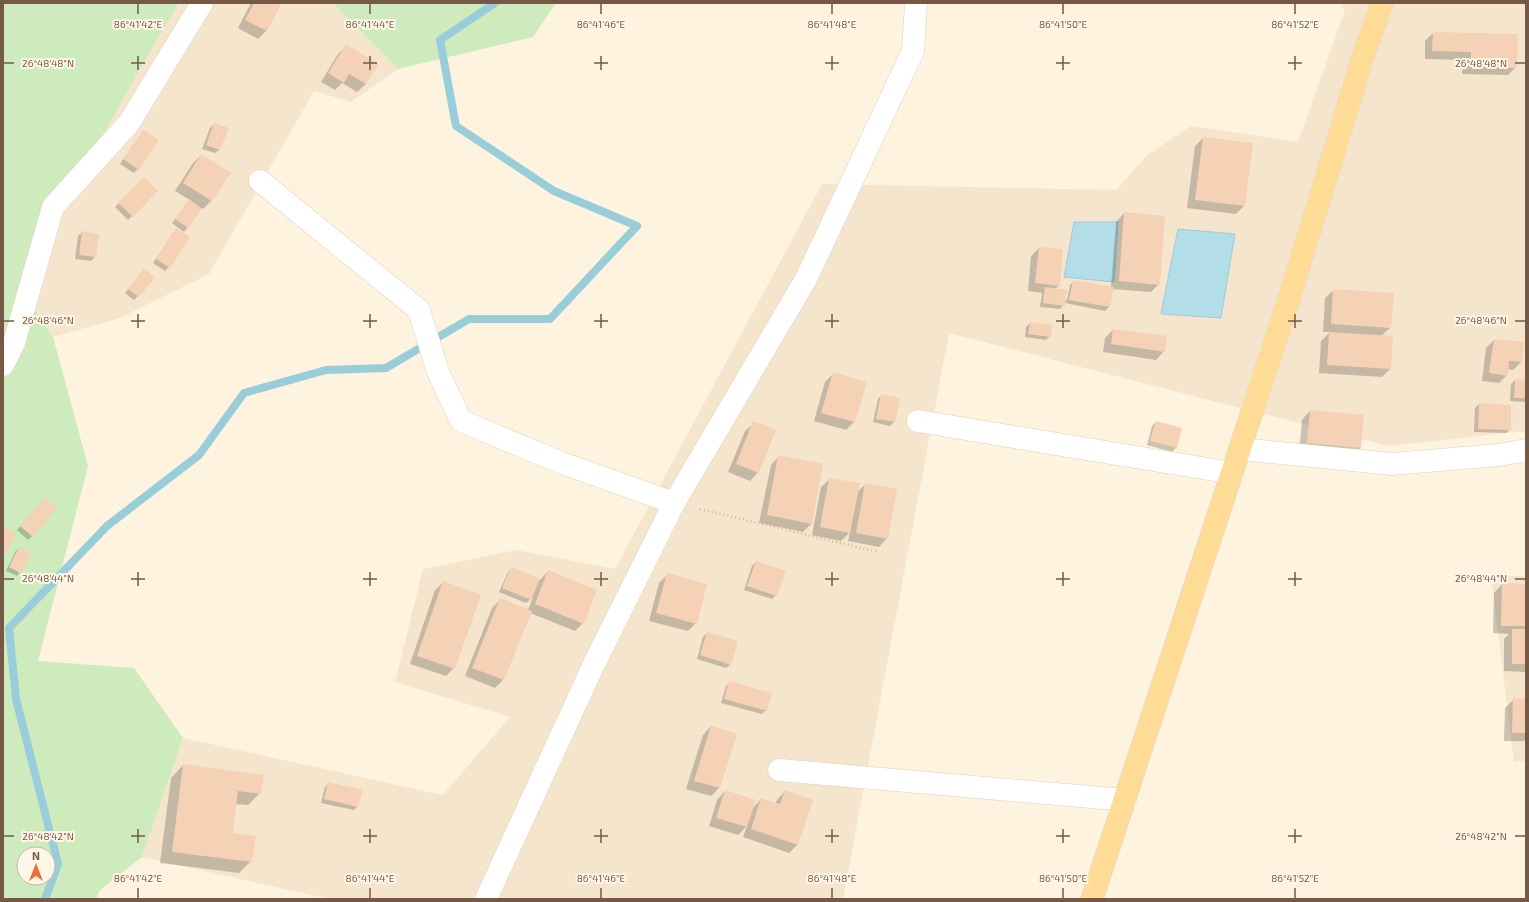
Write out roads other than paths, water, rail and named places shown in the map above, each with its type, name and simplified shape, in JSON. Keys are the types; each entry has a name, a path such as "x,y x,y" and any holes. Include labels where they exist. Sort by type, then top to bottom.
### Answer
{"main road":[{"path":"1092,899 1289,299 1362,60 1382,3"}],"street":[{"path":"3,365 14,343 53,207 129,123 202,3"},
{"path":"486,899 594,664 674,503 806,279 913,51 916,3"},
{"path":"260,181 419,310 438,372 461,421 562,463 674,503"},
{"path":"918,421 1232,473"},
{"path":"1240,449 1392,464 1499,455 1526,450"},
{"path":"779,770 1125,800"}],"water":[{"path":"1074,222 1118,222 1114,282 1064,277"},
{"path":"1178,229 1235,234 1221,318 1161,314"}],"waterway":[{"path":"45,899 58,864 16,699 9,628 107,526 199,455 244,393 326,370 386,368 469,319 550,319 637,226 554,191 456,126 440,40 495,3"}]}
